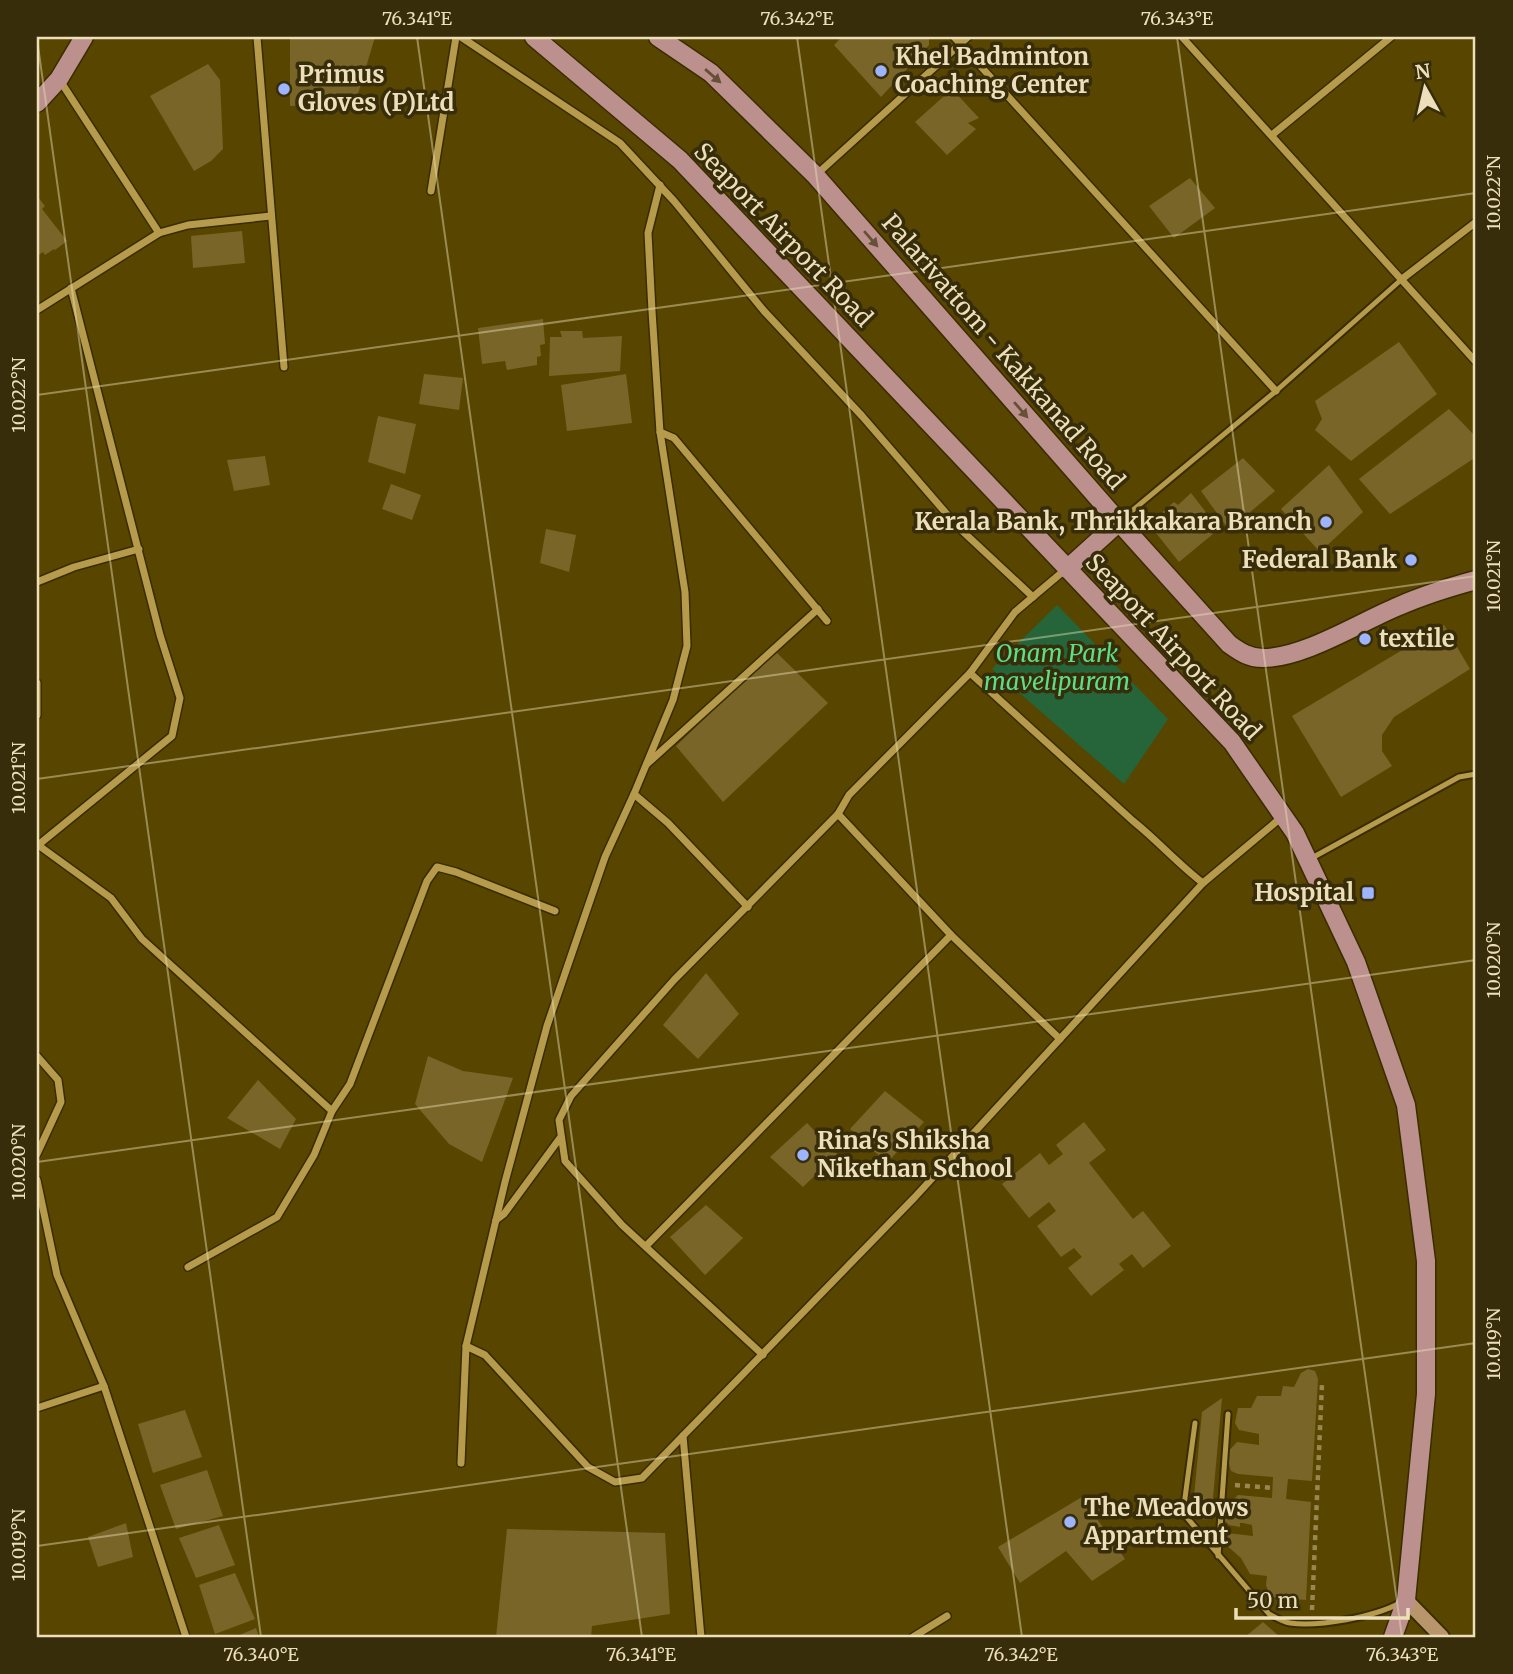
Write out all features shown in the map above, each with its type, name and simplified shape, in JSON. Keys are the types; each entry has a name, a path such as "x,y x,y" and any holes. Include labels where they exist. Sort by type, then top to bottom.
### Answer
{"main road":[{"path":"37,103 60,79 84,37"},
{"name":"Seaport Airport Road","path":"534,37 680,160 1233,742 1295,832 1356,962 1406,1105 1426,1262 1426,1394 1406,1600 1393,1637"},
{"name":"Palarivattom - Kakkanad Road","path":"657,37 711,73 816,175 1119,522 1229,644 1244,654 1261,658 1277,657 1300,650 1399,606 1476,580"},
{"path":"1067,569 1119,522"},
{"path":"1406,1600 1442,1637"}],"street":[{"path":"257,37 284,367"},
{"path":"431,191 459,37 620,144 660,185 764,311 862,416 958,527 1033,597"},
{"path":"954,37 1276,391"},
{"path":"816,175 968,37"},
{"path":"1182,37 1476,362"},
{"path":"1272,135 1391,37"},
{"path":"60,79 159,233"},
{"path":"461,1463 466,1346 495,1222 547,1026 605,857 673,700 687,646 685,592 660,432 648,233 660,185"},
{"path":"37,310 159,233 188,225 271,216"},
{"path":"1402,279 1476,222"},
{"path":"71,288 180,698 172,736 37,845 111,898 142,939 332,1111"},
{"path":"660,432 674,438 827,621"},
{"path":"37,582 74,567 139,550"},
{"path":"763,1354 622,1225 565,1161 559,1121 571,1096 674,980 838,814 849,796 970,673 1015,612 1067,569"},
{"path":"644,767 818,609"},
{"path":"970,673 1133,821 1158,840 1174,860 1203,883"},
{"path":"37,683 37,715"},
{"path":"634,794 668,822 748,907"},
{"path":"838,814 951,935 1060,1039"},
{"path":"466,1346 485,1355 588,1467 615,1482 642,1478 915,1197 1203,883 1284,815"},
{"path":"188,1267 277,1217 314,1155 332,1111 350,1084 426,881 437,867 555,911"},
{"path":"646,1246 951,935"},
{"path":"37,1056 58,1080 61,1102 37,1154"},
{"path":"495,1222 504,1214 560,1138"},
{"path":"37,1180 57,1275 104,1386 186,1637"},
{"path":"37,1408 104,1386"},
{"path":"683,1436 701,1637"},
{"path":"913,1637 947,1616"}],"lane":[{"path":"1119,522 1276,391 1402,279"},
{"path":"1307,860 1459,777 1476,774"},
{"path":"1218,1556 1228,1414"},
{"path":"1195,1423 1183,1513 1269,1614 1287,1623 1312,1623 1384,1612 1406,1600"}],"path":[{"path":"1312,1604 1322,1384"},
{"path":"1223,1484 1273,1488"}],"green space":[{"name":"Onam Park mavelipuram","path":"1057,605 1168,719 1124,784 992,669"}],"building":[{"path":"290,37 375,37 355,104 290,106"},
{"name":"Khel Badminton Coaching Center","path":"842,37 929,37 929,45 881,97 834,45"},
{"path":"208,64 220,80 223,149 211,161 194,171 150,96"},
{"path":"952,89 979,118 968,123 976,129 947,155 915,122"},
{"path":"1190,178 1215,208 1174,238 1149,206"},
{"path":"37,196 45,206 42,209 67,241 45,255 43,252 37,256"},
{"path":"242,231 245,263 193,268 191,236"},
{"path":"543,319 545,344 540,345 541,356 537,357 537,365 507,370 505,361 482,364 478,328"},
{"path":"560,331 582,331 583,338 622,336 620,371 549,376 550,337 562,337"},
{"path":"1399,342 1437,394 1351,461 1315,430 1322,419 1315,401"},
{"path":"424,374 463,378 459,410 419,404"},
{"path":"626,374 632,423 567,431 561,385"},
{"path":"1449,409 1476,437 1476,457 1390,514 1359,479"},
{"path":"378,416 416,424 405,474 368,462"},
{"path":"265,456 270,485 234,491 227,460"},
{"path":"1243,458 1275,491 1229,530 1201,491"},
{"path":"1329,465 1363,512 1320,552 1281,509"},
{"path":"391,484 421,495 412,520 382,509"},
{"path":"1191,493 1219,529 1179,562 1149,524 1174,502 1178,505"},
{"path":"546,529 576,535 569,572 540,563"},
{"path":"1444,625 1470,669 1394,717 1382,735 1382,751 1392,766 1341,797 1292,716"},
{"path":"775,651 828,703 723,802 676,746"},
{"path":"706,973 739,1014 698,1059 663,1025"},
{"path":"428,1056 463,1071 513,1078 482,1162 449,1144 415,1104"},
{"path":"258,1080 296,1119 280,1149 227,1118"},
{"path":"885,1091 924,1122 887,1163 850,1129"},
{"path":"1084,1122 1106,1150 1089,1163 1133,1219 1143,1211 1171,1246 1143,1268 1132,1254 1119,1264 1124,1270 1091,1296 1068,1268 1082,1257 1074,1248 1061,1257 1037,1226 1056,1211 1049,1202 1029,1218 1002,1184 1040,1153 1049,1165 1063,1154 1056,1145"},
{"name":"Rina's Shiksha Nikethan School","path":"807,1123 837,1154 803,1187 770,1157"},
{"path":"706,1205 743,1238 705,1275 670,1237"},
{"path":"1308,1369 1315,1371 1318,1379 1312,1481 1288,1479 1286,1499 1311,1502 1306,1600 1270,1597 1266,1585 1267,1576 1250,1574 1241,1558 1225,1544 1227,1533 1253,1536 1252,1525 1229,1525 1225,1521 1222,1506 1233,1508 1232,1501 1238,1495 1272,1498 1273,1477 1231,1471 1226,1454 1237,1442 1259,1445 1259,1434 1239,1430 1235,1423 1238,1408 1251,1408 1257,1396 1281,1396 1283,1386 1294,1387 1301,1373"},
{"path":"1222,1398 1211,1520 1192,1518 1202,1412"},
{"path":"185,1410 202,1457 153,1473 138,1424"},
{"path":"207,1470 223,1516 176,1529 160,1485"},
{"name":"The Meadows Appartment","path":"1082,1497 1125,1559 1092,1581 1066,1551 1020,1583 998,1547"},
{"path":"126,1523 133,1557 98,1567 88,1537"},
{"path":"219,1525 235,1565 196,1578 179,1538"},
{"path":"507,1529 665,1533 670,1614 592,1626 591,1637 496,1637"},
{"path":"235,1573 255,1619 215,1634 199,1585"},
{"path":"1263,1622 1280,1637 1245,1637"},
{"path":"256,1628 259,1637 235,1637"}],"place":[{"name":"Khel Badminton Coaching Center","path":"881,71"},
{"name":"Primus Gloves (P)Ltd","path":"284,89"},
{"name":"Kerala Bank, Thrikkakara Branch","path":"1326,522"},
{"name":"Federal Bank","path":"1411,560"},
{"name":"textile","path":"1365,639"},
{"name":"Hospital","path":"1368,893"},
{"name":"Rina's Shiksha Nikethan School","path":"803,1155"},
{"name":"The Meadows Appartment","path":"1070,1522"}]}
